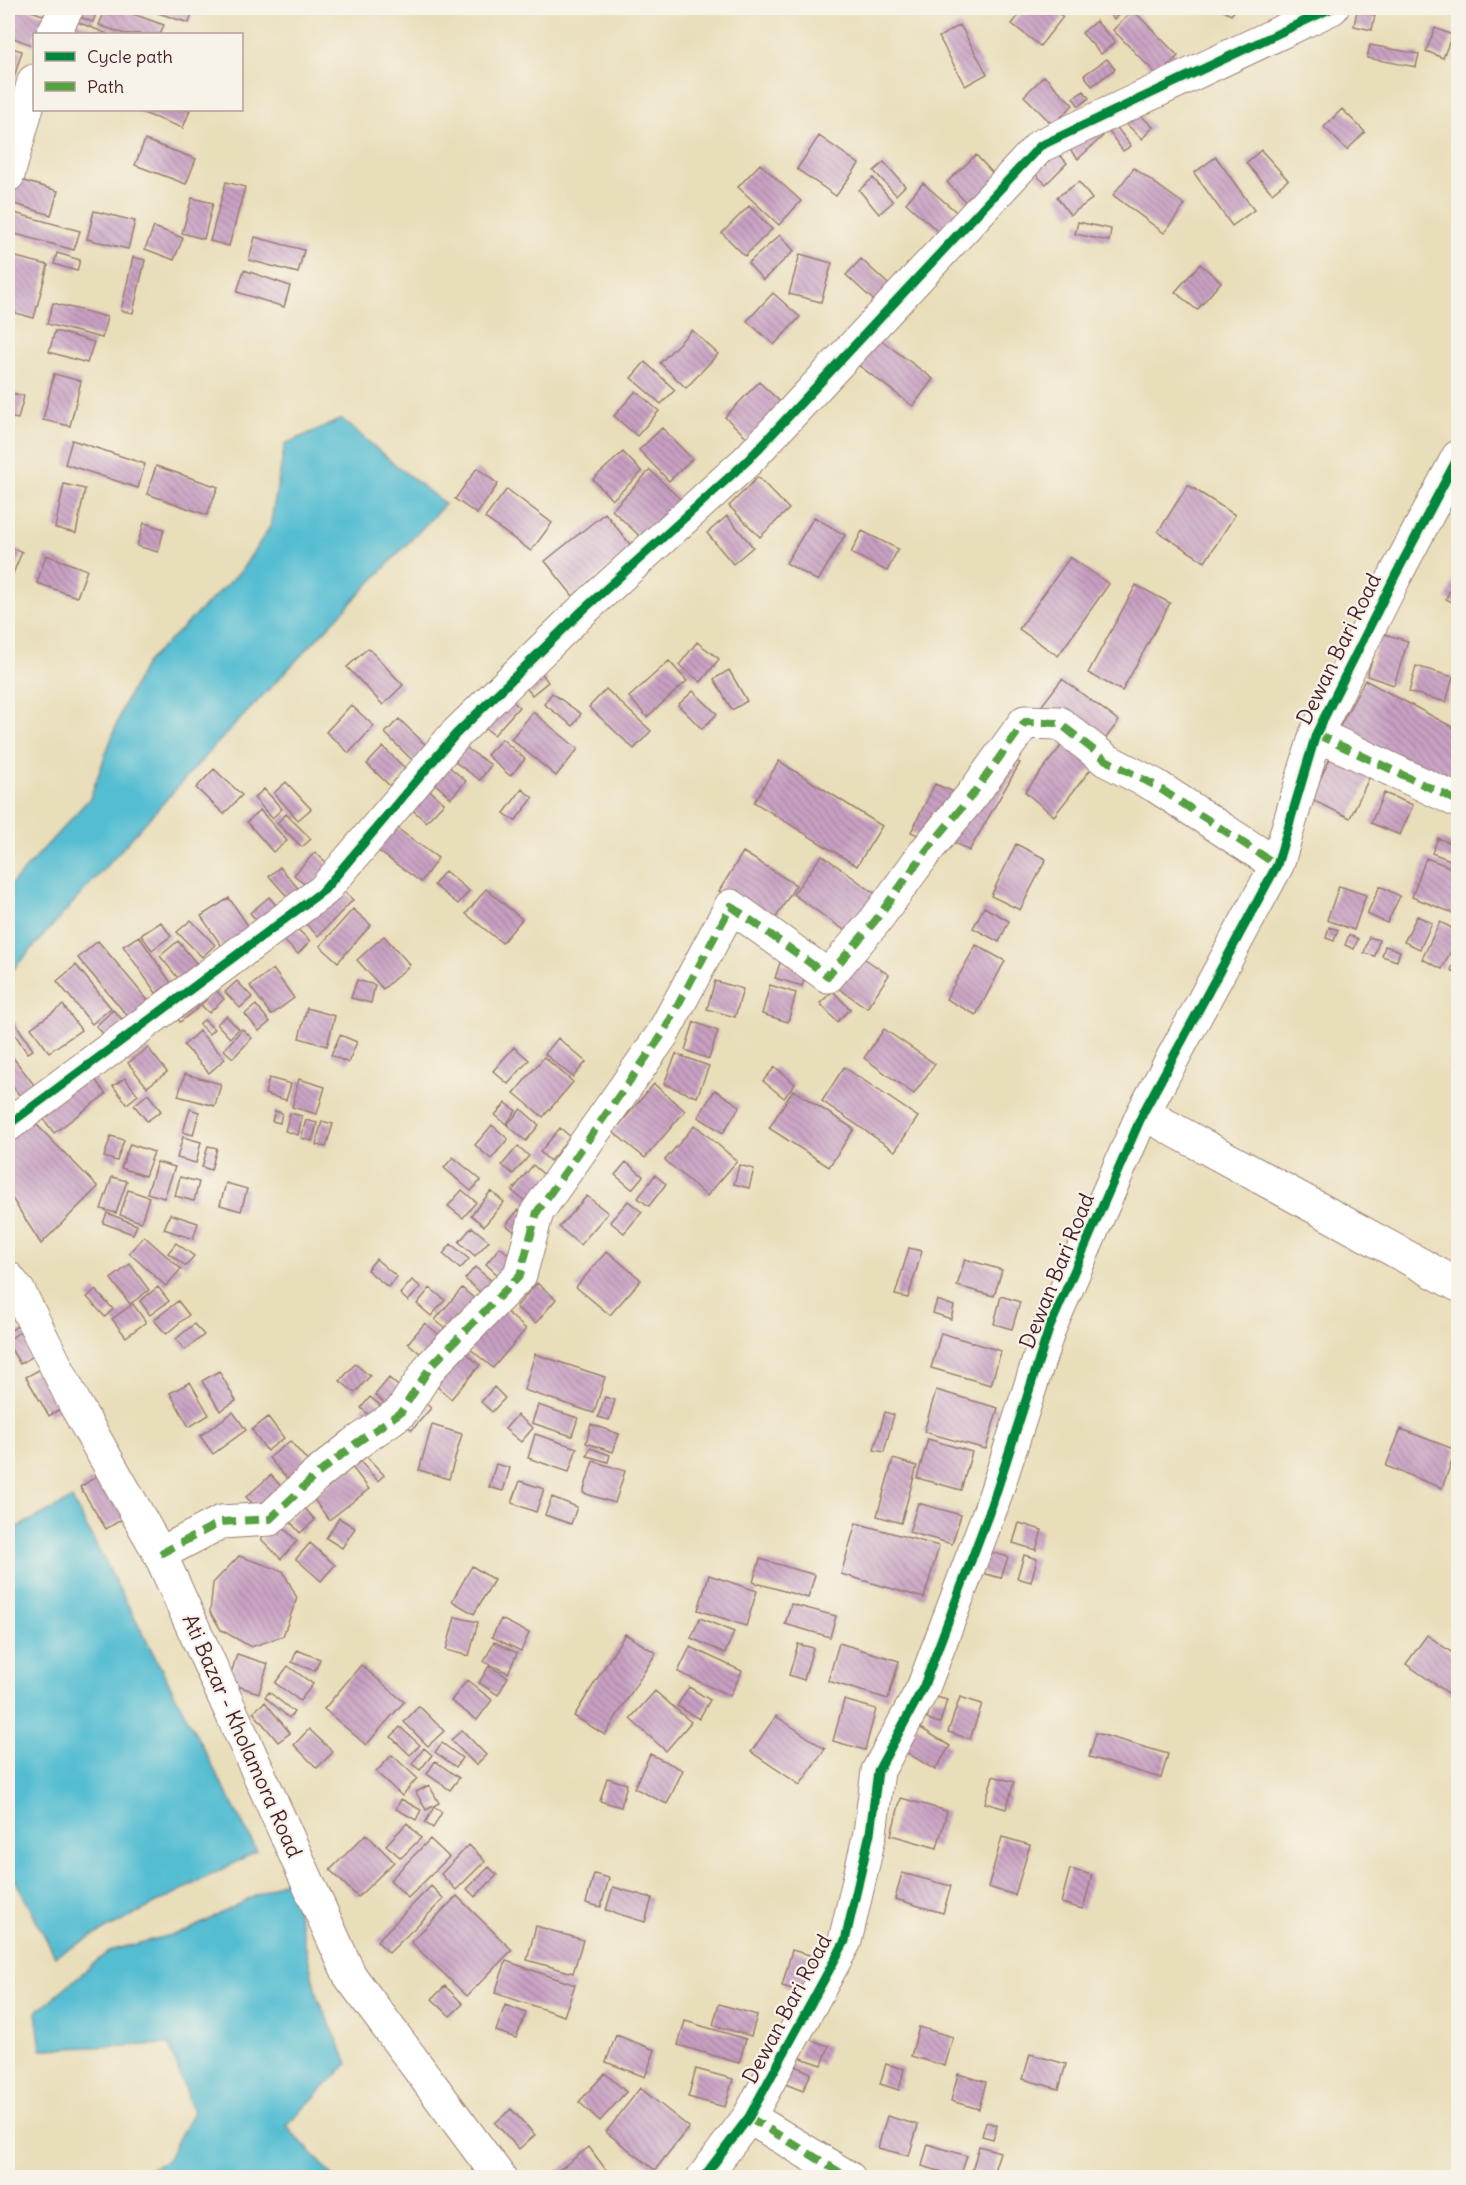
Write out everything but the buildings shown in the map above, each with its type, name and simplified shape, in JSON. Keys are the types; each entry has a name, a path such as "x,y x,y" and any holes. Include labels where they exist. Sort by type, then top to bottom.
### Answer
{"street":[{"path":"54,33 67,8"},
{"path":"8,1125 324,890 455,735 583,610 748,460 1040,146 1332,8"},
{"path":"8,175 33,85"},
{"name":"Dewan Bari Road","path":"703,2178 749,2117 845,1941 870,1833 878,1771 923,1688 992,1505 1049,1329 1143,1113 1277,865 1316,734 1458,457"},
{"path":"160,1554 221,1522 270,1519 338,1458 401,1412 431,1366 520,1275 537,1212 662,1035 731,906 828,976 974,794 1025,722 1059,723 1106,760 1156,786 1277,865"},
{"path":"1316,734 1458,801"},
{"path":"1143,1113 1458,1285"},
{"name":"Ati Bazar - Kholamora Road","path":"8,1278 20,1292 75,1404 160,1554 350,1976 500,2178"},
{"path":"749,2117 849,2178"}],"water":[{"path":"342,419 445,504 209,752 8,975 8,888 90,798 124,704 147,662 241,571 270,527 285,444"},
{"path":"72,1499 257,1851 55,1956 8,1866 8,1532"},
{"path":"290,1878 317,1997 348,2063 286,2126 334,2177 129,2177 166,2162 193,2112 169,2044 41,2049 36,2012 109,1951 187,1931"}],"marked path":[{"path":"160,1554 221,1522 270,1519 314,1477 355,1444 401,1412 431,1366 520,1275 537,1212 662,1035 731,906 828,976 875,921 926,851 973,794 1025,722 1059,723 1106,760 1156,786 1277,865"},
{"path":"1316,734 1458,801"},
{"path":"749,2117 849,2178"}],"cycle path":[{"path":"8,1125 324,890 455,735 583,610 748,460 1040,146 1332,8"},
{"path":"703,2178 749,2117 845,1941 870,1833 878,1771 923,1688 992,1505 1049,1329 1143,1113 1277,865 1316,734 1458,457"}]}
